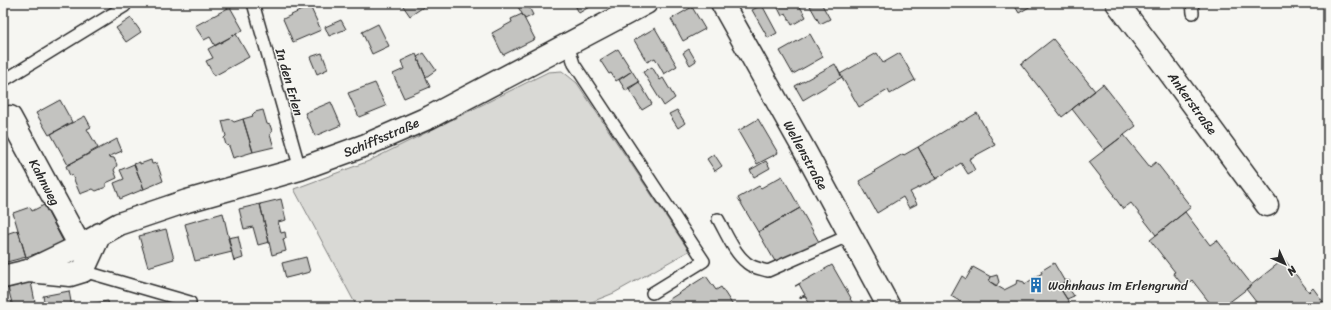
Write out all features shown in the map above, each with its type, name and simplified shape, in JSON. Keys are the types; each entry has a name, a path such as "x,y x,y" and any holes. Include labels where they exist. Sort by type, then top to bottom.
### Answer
{"street":[{"name":"Schiffsstraße","path":"28,271 80,246 119,224 187,201 300,169 366,145 430,117 646,3"},
{"name":"Wellenstraße","path":"722,3 806,153 889,307"},
{"name":"Ankerstraße","path":"1117,3 1267,205"},
{"name":"Kahnweg","path":"7,111 80,246"},
{"path":"3,277 28,271 70,275 83,271 100,234"}],"lane":[{"name":"In den Erlen","path":"253,3 300,169"},
{"path":"3,80 125,6"},
{"path":"568,45 574,64 704,261 652,293"},
{"path":"718,218 733,247 747,263 759,269 768,271 850,235"},
{"path":"83,271 190,302"}],"shaded area":[{"path":"562,71 577,83 689,251 614,293 579,307 357,307 294,189 369,161 548,72"}],"building":[{"path":"401,3 427,3 428,4 410,16"},
{"path":"520,3 527,3 533,15 525,19 517,5"},
{"path":"574,3 596,3 579,13"},
{"path":"769,3 798,3 806,17 792,25 786,13 782,16 776,4 771,7"},
{"path":"815,3 821,3 830,19 820,24 810,6"},
{"path":"1013,3 1036,3 1019,13"},
{"path":"762,5 777,33 768,38 752,10"},
{"path":"310,6 321,30 293,42 283,19"},
{"path":"230,7 243,30 215,46 210,37 204,40 195,26"},
{"path":"692,7 705,29 683,41 671,19"},
{"path":"522,14 535,39 503,55 492,33 512,22 511,19"},
{"path":"131,18 141,32 126,42 116,28"},
{"path":"341,20 346,29 329,36 325,27"},
{"path":"378,24 389,46 372,54 362,32"},
{"path":"655,28 677,66 664,74 655,58 647,62 634,40"},
{"path":"236,34 249,57 214,76 206,61 213,58 208,49"},
{"path":"810,34 823,57 793,74 780,51"},
{"path":"1053,39 1095,91 1062,117 1021,64"},
{"path":"618,49 632,71 616,81 611,73 609,74 600,60"},
{"path":"689,49 696,61 690,65 683,53"},
{"path":"322,53 328,69 317,74 310,57"},
{"path":"424,53 436,70 426,77 417,57"},
{"path":"877,53 883,63 900,53 915,80 890,94 888,90 859,107 840,74"},
{"path":"416,54 430,87 404,98 393,74 404,69 401,61"},
{"path":"835,64 842,77 803,100 795,86"},
{"path":"652,67 660,80 663,78 675,98 664,106 643,72"},
{"path":"632,71 639,82 626,91 619,80"},
{"path":"639,82 652,104 642,110 628,88"},
{"path":"375,83 386,106 359,117 348,93"},
{"path":"1103,84 1136,126 1104,150 1072,109"},
{"path":"60,100 72,122 49,135 36,113"},
{"path":"331,102 341,125 315,136 305,113"},
{"path":"263,110 267,124 270,125 272,131 270,135 274,147 253,152 243,119 253,116 252,115 255,112"},
{"path":"677,110 685,123 678,128 669,114"},
{"path":"977,113 995,145 969,159 975,170 968,174 961,163 936,179 918,147"},
{"path":"85,116 91,127 87,129 98,148 68,165 51,134"},
{"path":"230,119 234,122 243,119 253,152 233,158 229,146 226,145 224,138 226,136 222,121"},
{"path":"758,119 778,153 757,164 738,131"},
{"path":"1124,135 1150,167 1156,162 1191,207 1156,235 1131,203 1123,209 1113,195 1114,194 1089,162"},
{"path":"117,139 122,151 108,157 114,158 117,165 114,170 117,178 106,183 106,187 96,191 93,189 80,194 72,175 70,176 66,166"},
{"path":"918,147 936,179 910,192 917,204 909,208 903,197 877,213 859,181 903,154 904,155"},
{"path":"714,154 722,166 715,171 707,159"},
{"path":"151,160 152,164 157,163 163,181 144,189 134,164 140,162 140,164"},
{"path":"766,161 770,168 754,177 750,170"},
{"path":"134,164 144,189 120,199 114,183 124,179 120,170"},
{"path":"782,176 800,208 758,232 738,198 759,186 761,188"},
{"path":"281,199 286,220 278,222 281,233 285,232 286,238 283,239 286,251 272,255 260,204"},
{"path":"260,204 269,242 258,245 253,227 244,229 239,209"},
{"path":"44,205 63,241 50,249 26,257 13,213 30,207 32,211"},
{"path":"800,208 819,242 798,254 797,251 776,263 758,232"},
{"path":"1185,212 1210,245 1217,240 1252,285 1223,307 1213,307 1192,280 1184,287 1173,273 1175,272 1150,240"},
{"path":"223,213 232,252 195,261 185,224"},
{"path":"166,229 174,259 148,267 139,236"},
{"path":"18,230 26,257 3,263 3,235"},
{"path":"238,236 243,258 234,261 228,238"},
{"path":"306,257 310,272 286,278 282,263"},
{"path":"1284,259 1309,292 1313,288 1327,307 1260,307 1246,289"},
{"name":"Wohnhaus im Erlengrund","path":"1054,263 1065,282 1058,285 1072,307 973,307 969,303 967,306 951,296 962,276 966,279 973,267 991,277 989,281 1004,290 1016,284 1017,280 1024,282 1025,284"},
{"path":"832,265 851,298 850,299 856,307 809,307 811,306 805,296 800,298 805,295 799,284 795,286"},
{"path":"997,275 999,282 996,286 989,281 990,277"},
{"path":"706,276 716,290 721,287 734,307 668,307 665,302"},
{"path":"1064,280 1070,281 1068,287 1074,296 1067,299 1058,285 1065,282"},
{"path":"31,282 36,307 13,307 8,288"},
{"path":"3,291 8,307 3,307"},
{"path":"69,291 72,307 45,307 43,296"},
{"path":"108,301 109,307 81,307 81,305"},
{"path":"969,303 974,306 966,307"}],"place":[{"name":"Wohnhaus im Erlengrund","path":"1036,285"}]}
